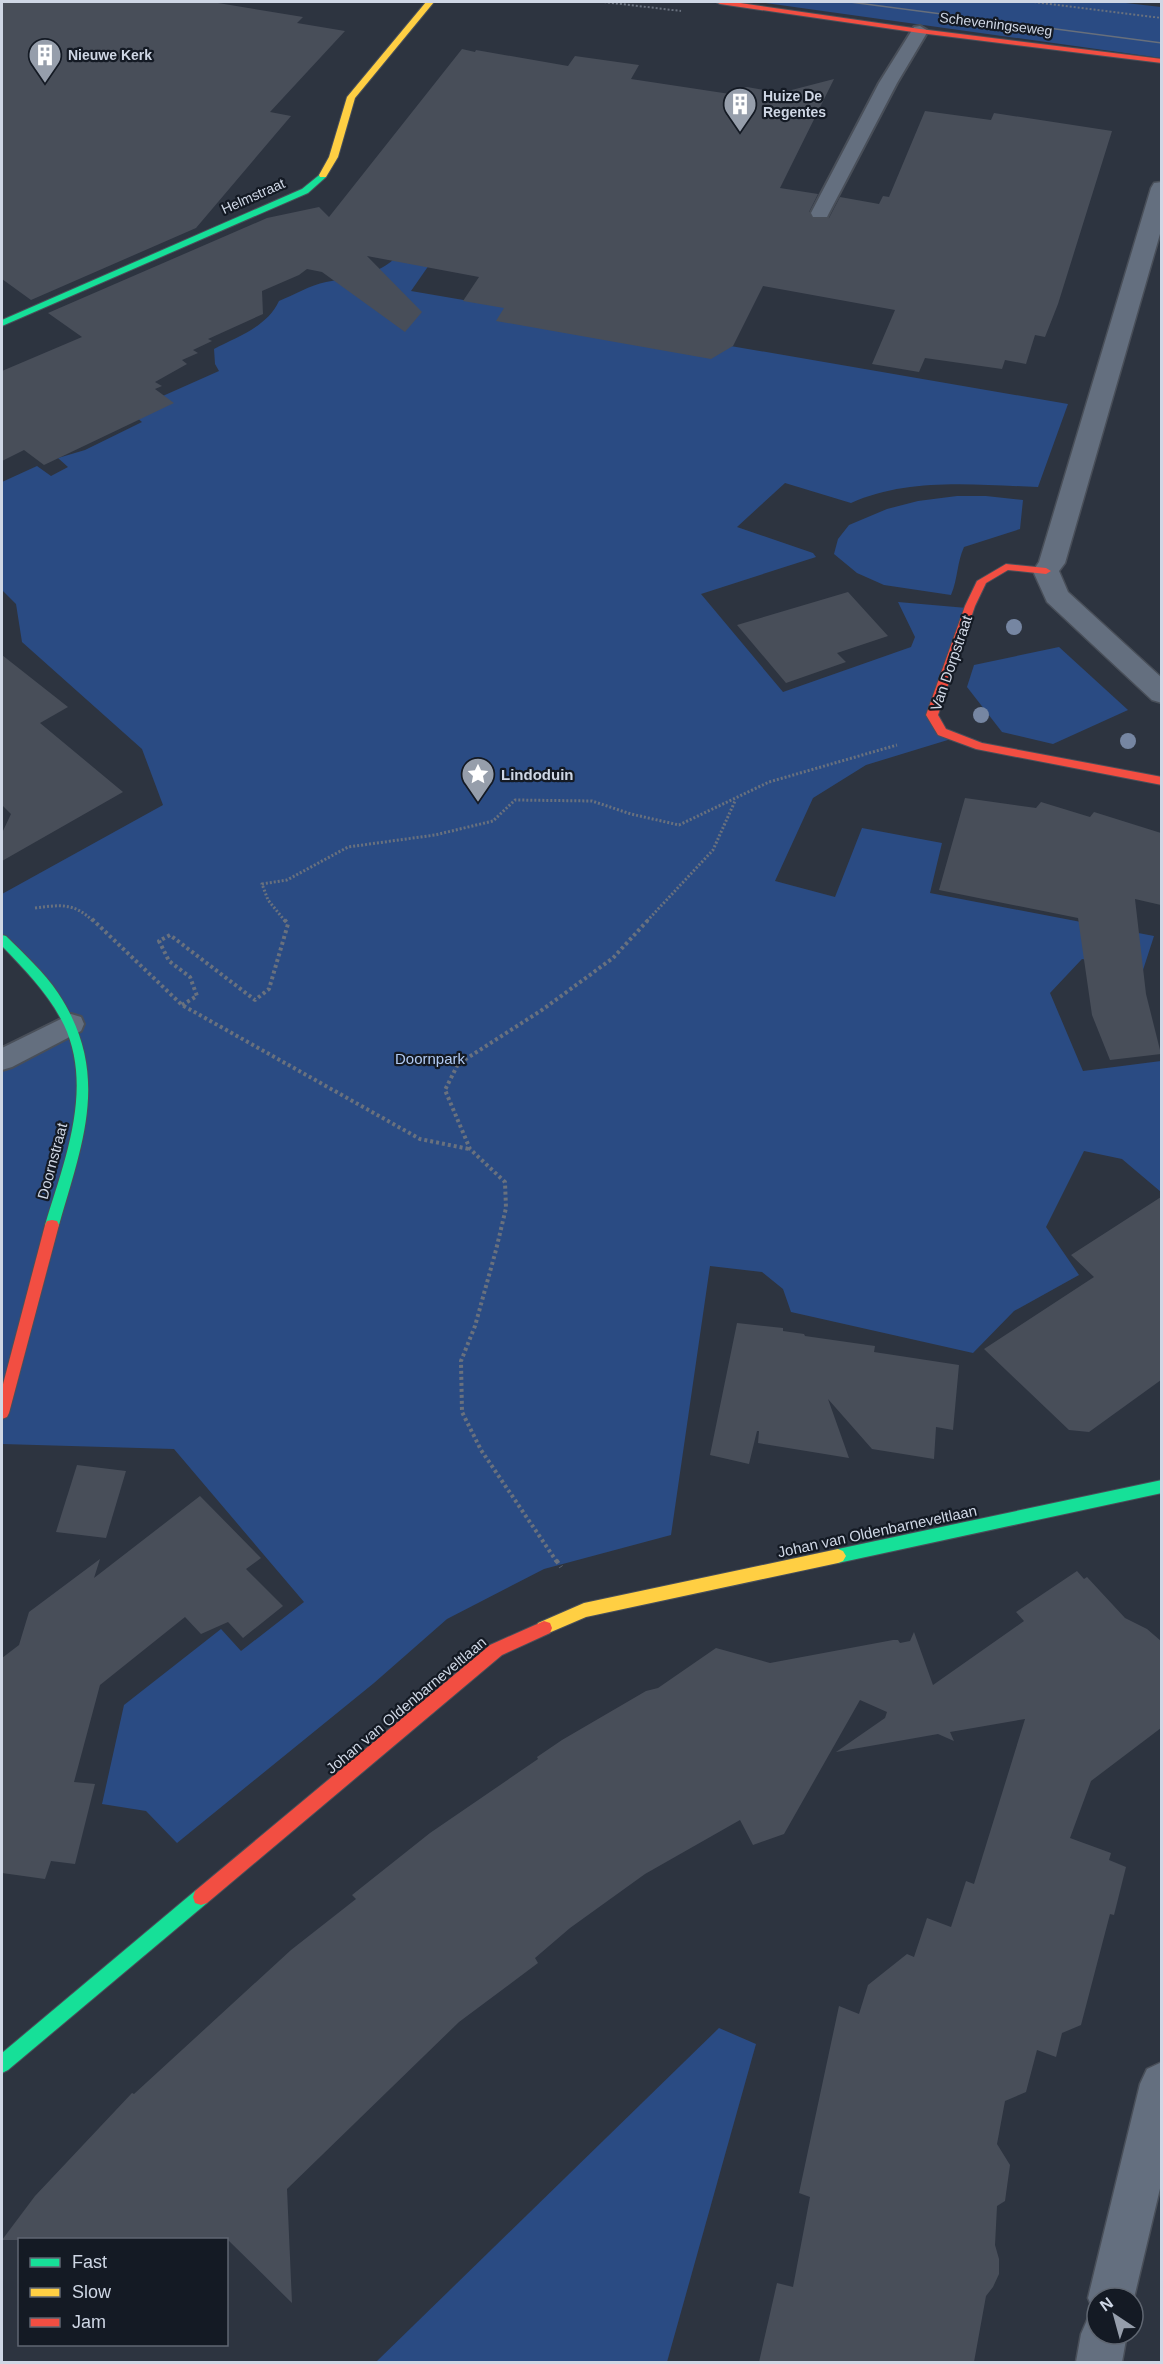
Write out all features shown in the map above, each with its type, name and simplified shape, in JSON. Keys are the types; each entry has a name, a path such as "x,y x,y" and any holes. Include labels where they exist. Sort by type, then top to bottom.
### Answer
{"street":[{"name":"Helmstraat","path":"2,323 305,191 327,170 333,160 343,112 351,97 430,2"},
{"name":"Scheveningseweg","path":"720,2 920,31 1161,61"},
{"path":"1161,188 1052,563 1046,571 1056,596 1161,694"},
{"name":"Van Dorpstraat","path":"1046,571 1006,567 982,581 970,606 932,716 942,732 980,746 1161,781"},
{"name":"Doornstraat","path":"2,939 52,990 72,1024 84,1072 81,1117 2,1413"},
{"name":"Johan van Oldenbarneveltlaan","path":"2,2064 496,1650 584,1610 1161,1486"},
{"path":"1115,2286 1161,2084"},
{"path":"1099,2362 1102,2346"}],"lane":[{"path":"820,213 888,83 920,31"},
{"path":"2,1060 72,1024"}],"path":[{"path":"1034,2 1161,18"},
{"path":"182,1005 197,996 190,977 169,961 159,941 170,935 190,949 230,985 255,1000 269,989 288,924 268,900 262,884 287,880 348,847 435,835 493,821 515,800 592,801 631,814 679,825 769,782 908,742"},
{"path":"584,1610 560,1565 481,1450 462,1412 461,1361 475,1326 506,1208 506,1182 470,1149 445,1090 458,1064 542,1010 613,958 713,850 735,800"},
{"path":"26,909 64,904 87,915 182,1005 420,1139 470,1149"}],"green space":[{"path":"758,2 1117,2 1161,7 1161,58"},
{"name":"Doornpark","path":"399,255 436,255 411,291 1068,404 1038,487 967,484 919,486 896,489 851,503 785,483 737,527 813,553 816,557 701,594 783,692 911,647 915,637 898,602 967,608 927,713 951,739 866,765 813,798 775,881 835,897 862,828 942,843 930,893 1154,936 1143,970 1082,959 1050,993 1083,1071 1161,1061 1161,1192 1122,1159 1084,1151 1046,1227 1079,1275 1014,1311 973,1353 791,1312 783,1289 762,1272 710,1266 671,1535 544,1569 447,1619 374,1683 177,1843 146,1811 102,1804 124,1705 221,1629 241,1651 304,1602 174,1449 2,1444 2,1423 83,1118 53,989 2,938 2,894 163,805 142,749 22,642 16,604 2,590 2,482 37,466 51,476 68,467 58,458 85,450 142,422 129,411 219,371 215,364 214,349 259,324 274,310 279,301 320,283 374,272"},
{"path":"957,496 1023,500 1020,529 964,547 951,595 884,585 857,573 834,554 838,539 849,525 887,509 918,501"},
{"path":"1059,647 1128,710 1053,744 1002,732 967,687 974,665"},
{"path":"71,1024 81,1117 2,1413 2,1060"},
{"path":"719,2028 756,2044 667,2362 376,2362"}],"building":[{"path":"2,2 212,2 303,17 297,23 345,31 270,112 291,116 196,228 31,300 2,279"},
{"path":"462,49 568,66 575,56 639,65 631,79 730,94 747,87 780,93 834,79 780,188 818,194 809,212 813,219 829,218 840,197 879,204 883,196 889,197 925,111 991,120 994,113 1112,131 1058,304 1045,337 1035,335 1026,364 1005,360 1002,369 925,358 919,372 872,364 895,310 763,286 733,346 711,359 496,321 504,308 463,301 479,277 367,256 422,312 405,332 322,272 307,269 299,275 262,291 263,314 208,339 212,341 193,350 198,353 182,360 187,364 155,382 162,386 155,389 174,403 44,465 24,450 2,461 2,371 82,337 48,313 267,218 319,207 329,217"},
{"path":"848,592 888,636 837,653 846,662 786,683 737,625"},
{"path":"2,655 68,707 40,723 123,792 2,861 2,833 11,814 2,805"},
{"path":"965,798 1036,808 1041,802 1090,817 1094,812 1161,833 1161,905 1135,899 1146,994 1161,1054 1110,1060 1092,1015 1078,918 939,890"},
{"path":"1161,1197 1161,1380 1089,1432 1069,1430 984,1349 1094,1277 1071,1255"},
{"path":"737,1323 783,1328 783,1331 805,1336 875,1346 874,1352 959,1365 953,1430 936,1427 934,1459 872,1449 828,1399 849,1458 758,1443 759,1431 757,1431 749,1464 710,1455"},
{"path":"77,1465 126,1471 106,1538 56,1532"},
{"path":"200,1496 261,1558 246,1569 283,1606 243,1638 228,1622 201,1634 185,1617 100,1685 74,1782 95,1784 75,1864 51,1861 45,1879 2,1873 2,1658 19,1645 29,1612 100,1559 94,1578"},
{"path":"1077,1571 1084,1579 1087,1577 1125,1618 1147,1629 1161,1641 1161,1728 1091,1781 1070,1838 1111,1853 1109,1860 1126,1867 1114,1915 1110,1914 1081,2025 1062,2033 1056,2057 1037,2050 1026,2092 1005,2101 997,2144 1010,2165 1005,2201 997,2206 995,2245 999,2259 999,2274 986,2296 974,2362 759,2362 777,2283 793,2287 810,2197 799,2193 839,2006 859,2014 868,1985 907,1954 914,1957 927,1918 951,1927 966,1881 974,1884 1025,1719 950,1732 954,1741 938,1734 836,1752 885,1718 887,1712 860,1700 784,1834 753,1845 740,1820 645,1874 570,1928 535,1958 538,1963 459,2022 287,2189 292,2303 228,2238 18,2238 18,2240 2,2240 35,2196 132,2093 134,2094 291,1950 356,1899 352,1895 430,1833 562,1740 646,1691 658,1688 716,1648 770,1663 893,1640 898,1640 900,1643 910,1641 914,1632 933,1685 1024,1621 1016,1612"}],"tram line":[{"path":"850,2 1162,43"}],"traffic: fast":[{"path":"2,323 305,191 323,175"},
{"path":"2,939 36,974 54,997 70,1025 80,1053 83,1081 82,1110 77,1138 52,1225"},
{"path":"838,1556 1162,1486"},
{"path":"2,2064 201,1897"}],"traffic: slow":[{"path":"323,175 334,157 351,97 430,2"},
{"path":"544,1628 584,1610 838,1556"}],"traffic: jam":[{"path":"720,2 920,31 1162,61"},
{"path":"1046,571 1006,567 982,581 970,606 932,715 942,732 980,746 1162,781"},
{"path":"2,1413 52,1225"},
{"path":"201,1897 496,1650 544,1628"}],"place":[{"name":"Nieuwe Kerk","path":"45,84"},
{"name":"Huize De Regentes","path":"740,133"},
{"name":"Lindoduin","path":"478,803"}]}
